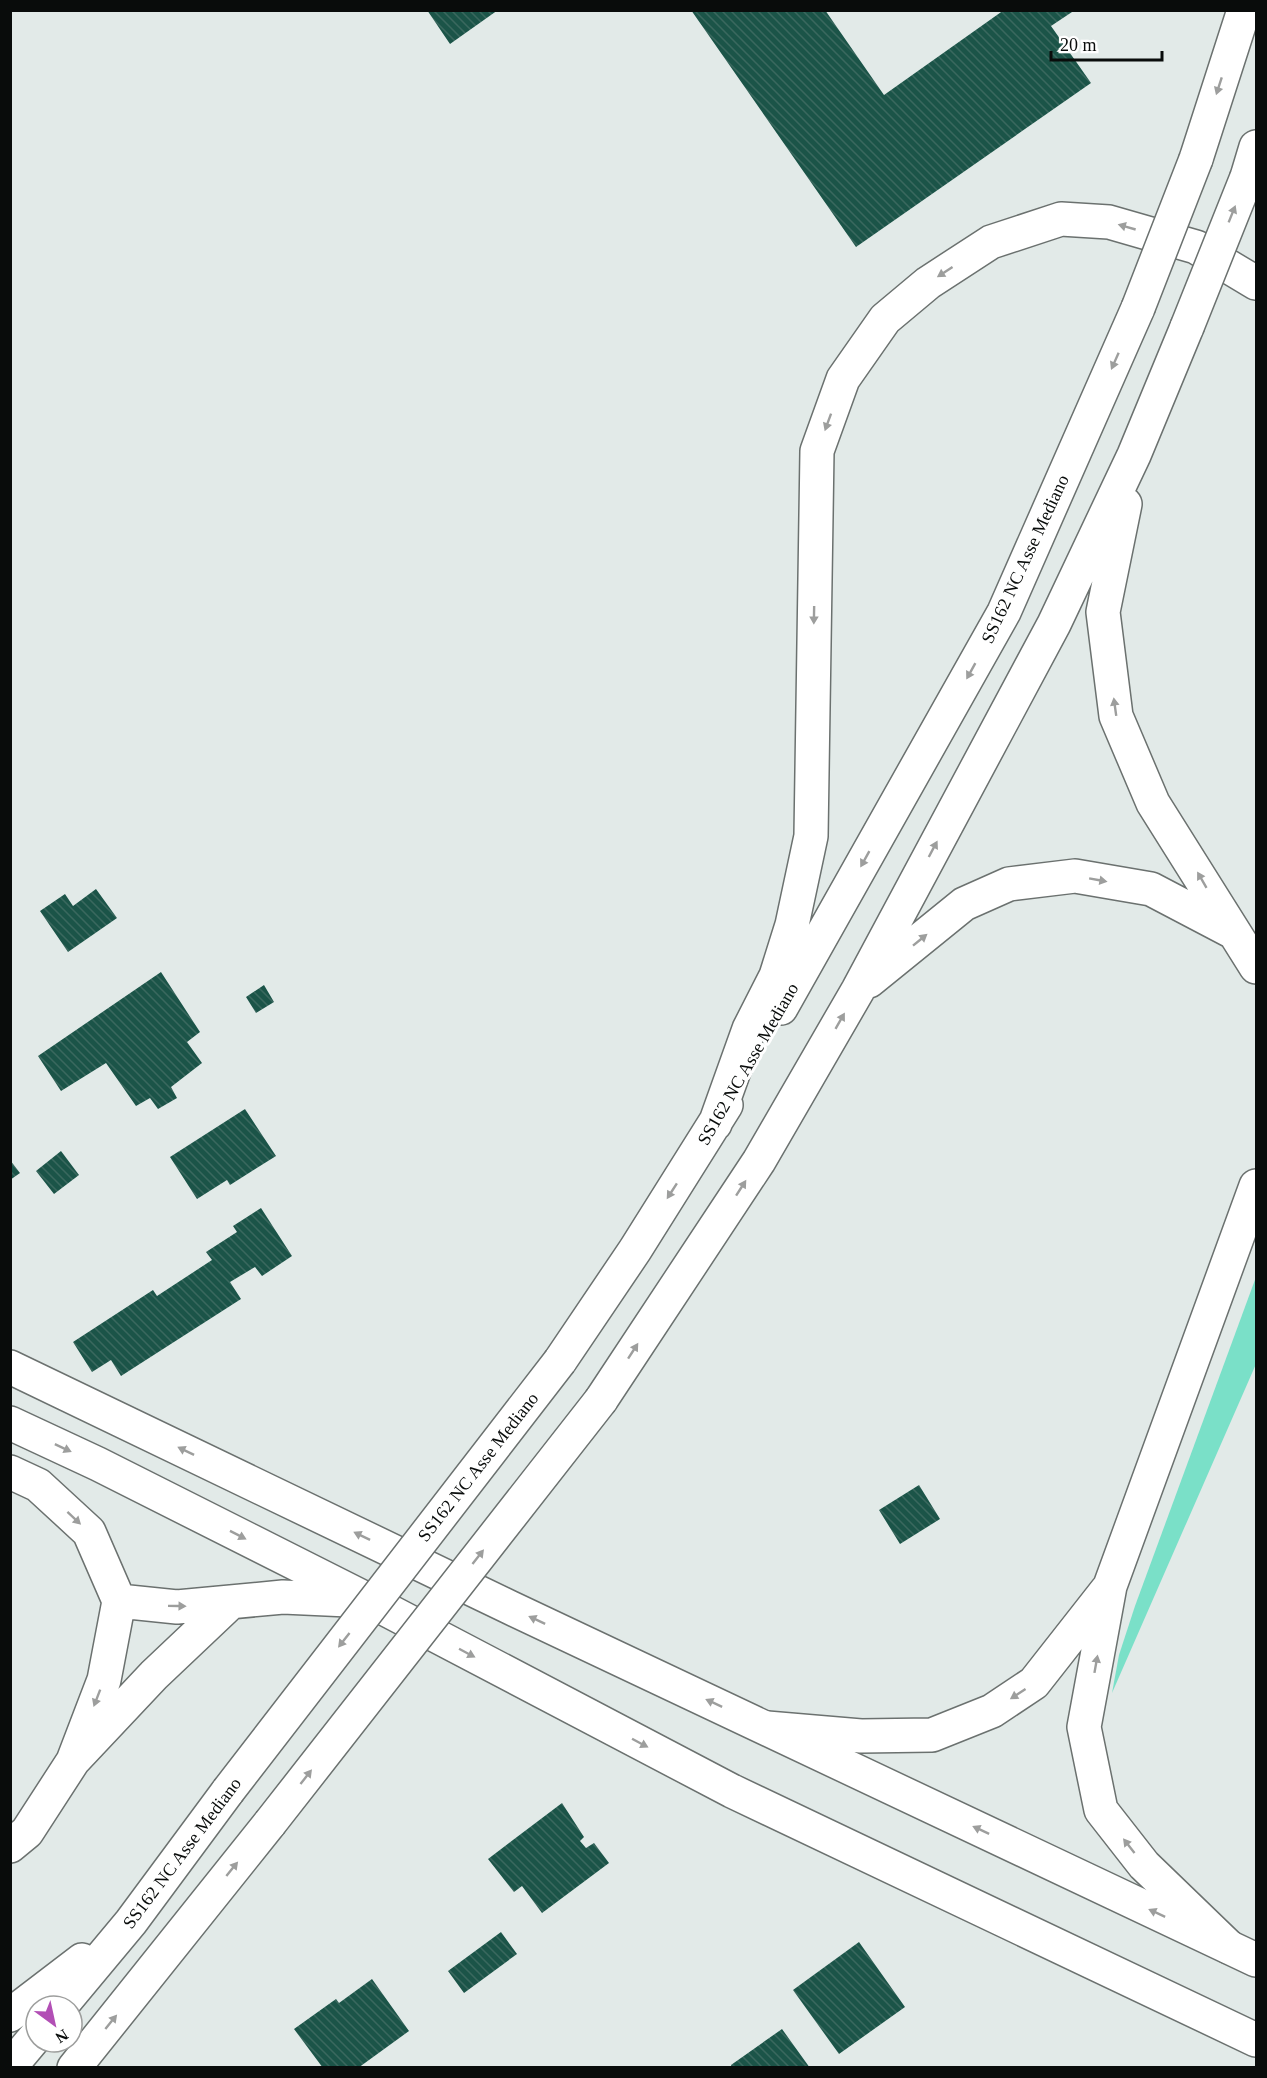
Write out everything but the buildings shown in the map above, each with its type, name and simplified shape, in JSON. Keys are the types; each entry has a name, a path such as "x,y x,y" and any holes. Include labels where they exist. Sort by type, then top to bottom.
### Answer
{"main road":[{"name":"SS162 NC Asse Mediano","path":"71,1994 131,1922 228,1791 560,1361 715,1124 1004,612 1138,308 1196,159 1244,10"},
{"path":"74,2067 270,1822 601,1400 759,1161 858,990 1054,624 1134,455 1257,147"},
{"path":"715,1124 749,1029 776,976 792,925 811,836 817,451 843,379 885,319 928,283 991,242 1060,219 1109,222 1196,247 1257,283"},
{"path":"1134,455 1103,612 1116,716 1153,803 1231,931 1257,967"},
{"path":"858,990 964,904 1009,884 1075,876 1151,889 1231,931"},
{"path":"1243,1954 1144,1865 1101,1810 1084,1727 1110,1586 1257,1186"},
{"path":"10,1367 1243,1954"},
{"path":"10,1423 370,1601 732,1791 1257,2040"},
{"path":"10,1472 38,1485 89,1532 119,1601 104,1680 73,1761"},
{"path":"767,1728 861,1736 932,1735 992,1711 1034,1683 1110,1586"},
{"path":"119,1601 177,1607 230,1604 283,1597 370,1601"},
{"path":"10,1846 27,1832 73,1761 154,1675 230,1604"},
{"path":"10,2015 131,1922"},
{"path":"10,2067 24,2050"}],"green space":[{"path":"1256,1277 1256,1364 1112,1693 1119,1655 1135,1606"}]}
